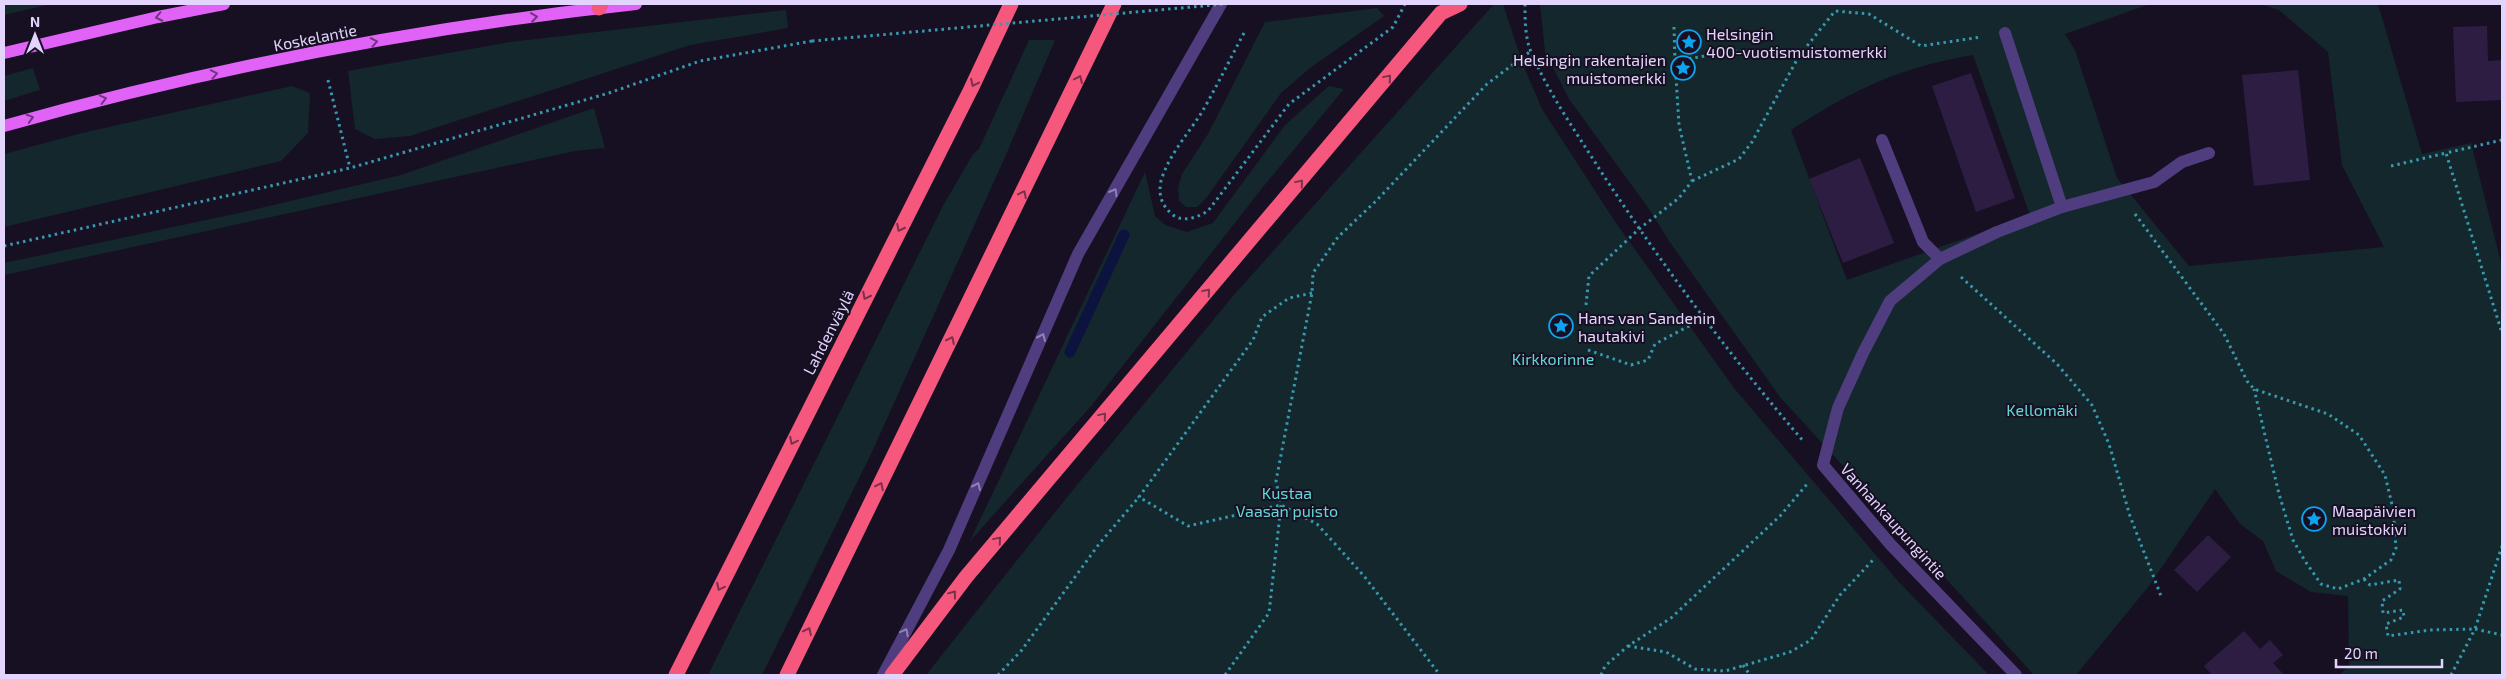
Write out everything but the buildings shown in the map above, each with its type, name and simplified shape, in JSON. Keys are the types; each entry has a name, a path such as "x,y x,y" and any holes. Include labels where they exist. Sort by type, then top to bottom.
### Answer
{"highway":[{"name":"Lahdenväylä","path":"676,675 971,89 1011,4"},
{"path":"786,675 1114,4"},
{"path":"892,675 966,577 1440,8 1460,4"}],"main road":[{"path":"4,53 224,4"},
{"name":"Koskelantie","path":"4,126 166,83 403,36 599,5 636,4"}],"street":[{"path":"883,675 949,550 1078,254 1221,4"},
{"path":"2005,33 2062,207"},
{"path":"1882,140 1923,242 1940,259"},
{"name":"Vanhankaupungintie","path":"2016,675 1891,545 1823,465 1838,408 1863,353 1890,301 1940,259 1997,232 2062,207 2154,182 2182,162 2209,153"}],"path":[{"path":"4,246 350,168 609,93 700,61 812,41 1225,4"},
{"path":"1244,33 1202,110 1166,168 1161,182 1160,196 1163,207 1177,218 1195,219 1208,211 1289,104 1392,27 1404,4"},
{"path":"1525,4 1526,29 1531,51 1561,108 1639,229 1704,318 1766,397 1823,465 1780,516 1671,618 1628,646 1605,666 1601,675"},
{"path":"1586,305 1589,276 1639,229 1679,198 1692,181 1739,159 1752,142 1800,56 1835,11 1869,14 1921,46 2005,33"},
{"path":"1674,27 1680,125 1692,181"},
{"path":"1225,675 1269,613 1281,505 1276,481 1312,294 1313,273 1338,237 1376,201 1487,84 1531,51"},
{"path":"1675,61 1735,51 1800,56"},
{"path":"328,80 350,168"},
{"path":"2391,166 2502,140"},
{"path":"2446,153 2502,333"},
{"path":"2122,192 2134,213 2224,334 2247,381 2254,389 2279,494 2293,540 2301,554 2321,584 2338,589 2364,579 2391,560 2396,548 2393,509 2386,475 2358,435 2328,414 2254,389"},
{"path":"1940,259 2057,364 2092,405 2109,444 2130,516 2161,596"},
{"path":"998,675 1021,651 1099,544 1139,497 1253,340 1262,317 1288,298 1312,294"},
{"path":"1588,350 1631,365 1648,360 1655,344 1704,318"},
{"path":"1139,497 1188,526 1281,505 1317,524 1364,576 1440,675"},
{"path":"1628,646 1666,652 1695,669 1725,671 1790,652 1811,640 1840,595 1872,561 1891,545"},
{"path":"2451,675 2475,629 2502,546"},
{"path":"2364,579 2370,585 2399,580 2400,589 2382,600 2383,613 2403,610 2404,617 2386,624 2388,636 2430,630 2475,629 2502,636"},
{"path":"1743,665 1750,675"}],"green space":[{"path":"4,4 51,4 4,15"},
{"name":"Kustaa Vaasan puisto","path":"1494,4 1503,4 1523,65 1542,109 1614,220 1734,388 1897,580 1989,675 926,675 1068,496 1233,296"},
{"name":"Kellomäki","path":"1540,4 2150,4 2065,34 2075,50 2117,178 2189,266 2384,247 2342,165 2328,52 2279,10 2260,4 2378,4 2422,154 2471,143 2502,267 2502,675 2339,675 2349,666 2348,596 2311,592 2276,571 2263,541 2240,524 2215,489 2149,586 2076,675 2034,675 1780,397 1669,241 1649,209 1569,99 1545,52","holes":["1973,55 2030,215 1847,280 1791,130 1836,103 1877,82 1922,66"]},
{"path":"1377,8 1384,16 1310,68 1281,93 1207,197 1197,207 1186,207 1179,201 1178,188 1182,174 1208,134 1265,22"},
{"path":"786,10 788,28 690,45 410,136 375,139 355,129 348,71 510,42"},
{"path":"1029,40 1055,40 1005,157 872,452 762,675 708,675 944,204 973,154 979,149"},
{"path":"33,68 40,90 4,101 4,76"},
{"path":"292,86 310,93 308,133 281,161 4,227 4,154 82,133"},
{"path":"1329,86 1344,89 1263,187 1092,405 970,541 1145,172 1155,216 1165,225 1187,232 1213,223 1285,125"},
{"path":"594,108 605,148 575,151 4,275 4,263 239,213 401,175"}],"waterway":[{"path":"1070,352 1124,235"}],"place":[{"name":"Helsingin 400-vuotismuistomerkki","path":"1689,42"},
{"name":"Helsingin rakentajien muistomerkki","path":"1683,68"},
{"name":"Hans van Sandenin hautakivi","path":"1561,326"},
{"name":"Maapäivien muistokivi","path":"2314,519"}],"park label":[{"name":"Kirkkorinne","path":"1553,358"}]}
